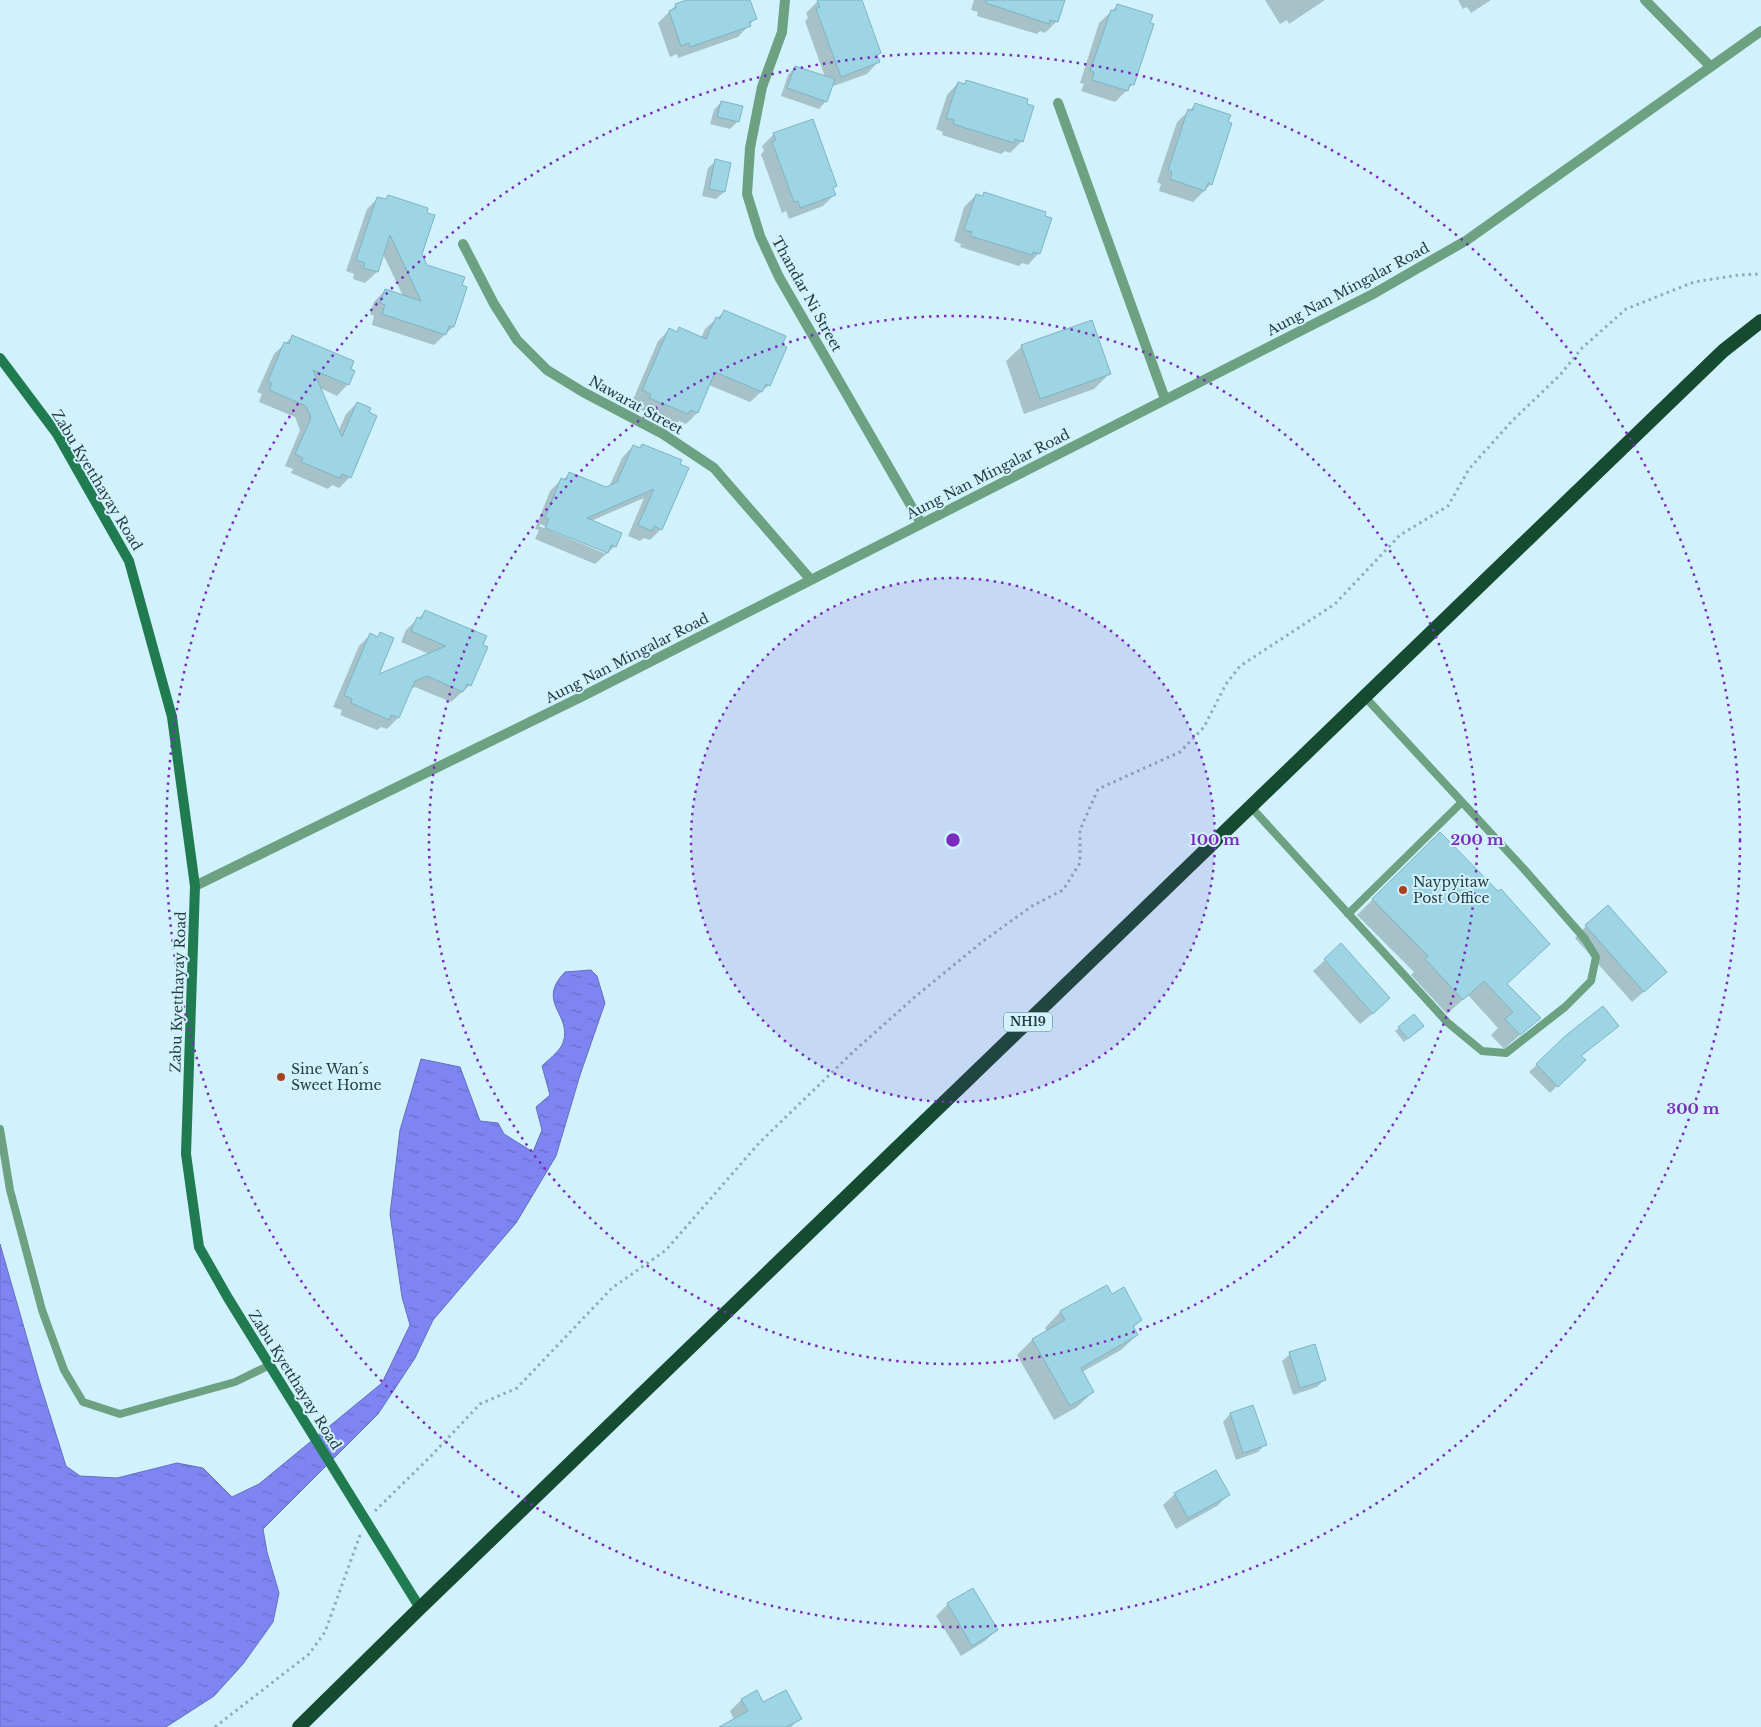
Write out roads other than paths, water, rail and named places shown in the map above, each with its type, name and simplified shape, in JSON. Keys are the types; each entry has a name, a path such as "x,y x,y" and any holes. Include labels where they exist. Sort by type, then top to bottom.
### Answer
{"highway":[{"name":"NH19","path":"299,1727 1723,351 1761,321"}],"main road":[{"name":"Zabu Kyetthayay Road","path":"0,358 57,434 129,561 172,717 195,886 186,1154 199,1247 228,1298 420,1608"}],"street":[{"name":"Thandar Ni Street","path":"785,0 782,32 762,87 750,148 747,194 760,236 780,278 921,523"},
{"path":"1644,0 1711,67"},
{"name":"Aung Nan Mingalar Road","path":"195,886 585,695 1373,294 1467,240 1761,31"},
{"path":"1058,103 1165,399"},
{"name":"Nawarat Street","path":"463,244 494,304 517,340 547,370 583,392 663,434 714,468 811,580"}],"lane":[{"path":"1251,807 1447,1022 1482,1051 1506,1053 1565,1006 1591,980 1596,957 1585,939 1523,868 1365,697"},
{"path":"1348,914 1462,802"},
{"path":"0,1129 10,1190 42,1310 64,1370 83,1402 120,1414 235,1382 270,1365"}],"water":[{"path":"591,970 597,976 605,1003 580,1075 556,1156 516,1223 433,1320 415,1358 378,1414 263,1529 267,1552 279,1593 273,1622 243,1664 214,1696 166,1727 0,1727 0,1244 66,1466 80,1476 117,1478 177,1463 203,1468 232,1497 259,1484 382,1383 410,1325 402,1297 390,1214 400,1130 421,1059 460,1067 480,1121 498,1123 504,1134 533,1152 542,1130 536,1107 550,1095 542,1066 557,1052 563,1043 565,1033 556,1008 553,992 565,972"}],"place":[{"name":"Naypyitaw Post Office","path":"1403,890"},
{"name":"Sine Wan´s Sweet Home","path":"281,1077"}]}
